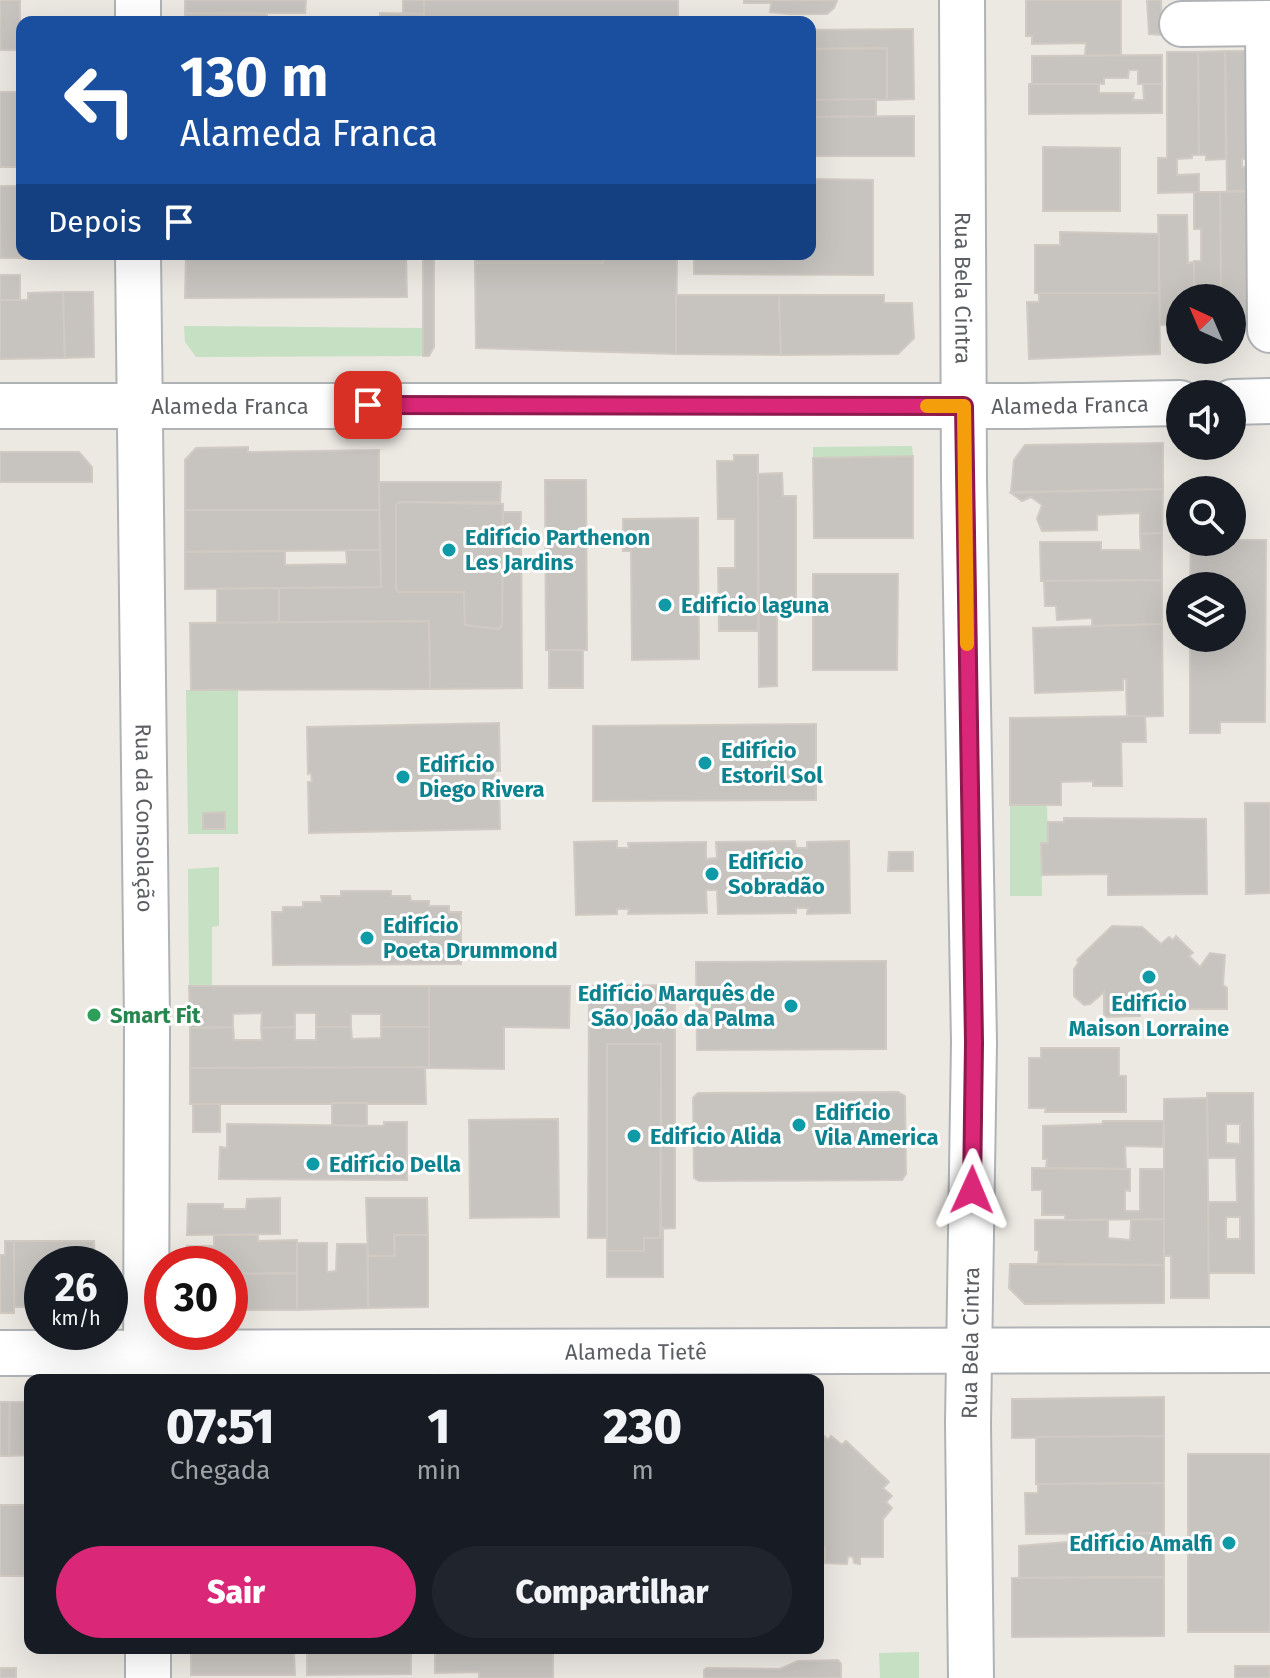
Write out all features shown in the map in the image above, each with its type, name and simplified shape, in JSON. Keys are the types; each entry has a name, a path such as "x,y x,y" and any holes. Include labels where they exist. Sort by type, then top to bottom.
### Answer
{"street":[{"name":"Rua Bela Cintra","path":"962,0 964,406 974,1043 968,1423 971,1678"},
{"path":"1182,24 1269,23 1270,330"},
{"name":"Rua da Consolação","path":"138,260 147,1022 146,1366"},
{"path":"1246,402 1270,401"},
{"name":"Alameda Franca","path":"0,406 1166,403"},
{"name":"Alameda Tietê","path":"0,1353 146,1366 969,1350 1270,1350"},
{"path":"148,1654 148,1678"}],"green space":[{"path":"184,326 423,328 423,356 196,357 185,342"},
{"path":"912,446 913,456 813,458 813,447"},
{"path":"186,690 238,690 238,834 188,834"},
{"path":"1010,805 1047,805 1048,843 1041,843 1042,896 1010,896"},
{"path":"219,867 219,926 212,927 212,986 189,986 188,869"},
{"path":"919,1652 919,1678 880,1678 879,1653"}],"building":[{"path":"0,0 20,0 20,16 16,16 16,50 0,50"},
{"path":"185,0 306,0 305,13 185,13"},
{"path":"403,0 424,0 424,14 403,13"},
{"path":"424,0 678,0 678,16 424,16"},
{"path":"744,0 837,1 827,14 790,14 770,12 771,3 744,3"},
{"path":"1026,0 1121,0 1121,56 1085,56 1086,43 1032,44 1032,36 1026,36"},
{"path":"1147,0 1161,0 1162,35 1149,34"},
{"path":"185,13 267,14 267,16 185,16"},
{"path":"380,13 424,14 424,16 380,16"},
{"path":"913,29 914,99 887,100 887,48 816,49 816,30"},
{"path":"887,48 887,100 816,100 816,49"},
{"path":"1225,51 1257,51 1247,117 1247,159 1242,159 1242,167 1251,167 1252,191 1227,191"},
{"path":"1225,51 1226,159 1206,160 1206,155 1199,155 1198,52"},
{"path":"1167,52 1198,52 1199,155 1177,159 1177,175 1199,174 1199,192 1158,193 1158,158 1167,158"},
{"path":"1162,55 1162,84 1138,84 1138,70 1129,70 1128,78 1104,78 1104,84 1032,84 1032,56"},
{"path":"1029,84 1099,84 1099,93 1134,93 1133,100 1144,100 1143,84 1162,84 1162,113 1029,114"},
{"path":"0,92 16,92 16,167 0,167"},
{"path":"876,99 876,117 816,117 816,100"},
{"path":"914,116 914,156 816,156 816,117"},
{"path":"1043,147 1120,148 1120,211 1043,211"},
{"path":"816,179 873,180 873,275 694,274 694,260 816,260"},
{"path":"0,186 16,186 16,258 0,258"},
{"path":"1252,191 1252,325 1246,325 1246,284 1221,284 1220,192"},
{"path":"1194,192 1220,192 1221,284 1194,284 1194,261 1201,261 1201,229 1194,229"},
{"path":"1158,215 1187,215 1188,263 1194,262 1194,284 1166,284 1166,325 1160,325"},
{"path":"1060,232 1159,234 1159,293 1035,293 1035,245 1060,245"},
{"path":"186,260 406,260 407,297 185,298"},
{"path":"423,260 434,260 434,347 429,356 423,356"},
{"path":"475,260 603,260 603,263 475,263"},
{"path":"603,260 677,260 676,354 476,348 475,263 603,263"},
{"path":"0,275 20,275 20,300 0,300"},
{"path":"63,292 65,358 0,359 0,300 28,300 28,293"},
{"path":"63,292 93,292 94,357 65,358"},
{"path":"1039,293 1159,293 1160,354 1029,359 1027,302 1039,302"},
{"path":"676,295 779,295 781,355 676,354"},
{"path":"779,295 884,295 884,303 912,303 914,338 898,354 781,355"},
{"path":"1163,443 1163,489 1011,492 1014,460 1025,445"},
{"path":"248,447 248,452 379,450 379,510 185,510 185,460 196,448"},
{"path":"0,452 79,452 92,467 92,482 0,482"},
{"path":"734,455 758,455 758,631 719,631 718,568 735,568 735,519 718,519 717,461 734,461"},
{"path":"913,456 913,538 814,538 813,458"},
{"path":"782,473 783,496 796,496 796,603 777,603 777,686 759,687 758,474"},
{"path":"545,480 586,480 587,650 546,650"},
{"path":"379,482 501,482 500,502 400,502 396,505 396,589 398,592 464,592 465,625 499,629 502,625 503,512 521,512 522,688 430,689 429,621 279,623 279,588 381,587"},
{"path":"1163,489 1162,533 1140,534 1140,513 1097,515 1097,530 1042,531 1037,519 1042,505 1031,497 1022,501 1011,493"},
{"name":"Edifício Parthenon Les Jardins","path":"400,502 503,504 502,625 499,629 465,625 464,592 398,592 396,505"},
{"path":"185,510 379,510 380,550 185,552"},
{"name":"Edifício laguna","path":"698,518 699,659 632,660 631,551 623,551 623,519"},
{"path":"1162,533 1162,580 1041,581 1040,542 1101,542 1101,550 1141,550 1140,534"},
{"path":"1246,540 1266,540 1265,722 1220,722 1220,733 1190,733 1190,652 1246,652 1246,572 1190,572 1191,556 1246,556"},
{"path":"346,550 380,550 381,587 185,589 185,552 285,551 285,565 347,564"},
{"path":"813,574 898,574 897,670 813,670"},
{"path":"1162,580 1162,624 1092,626 1092,618 1057,620 1056,606 1045,606 1044,581"},
{"path":"279,588 279,623 217,623 217,589"},
{"path":"429,621 430,689 191,690 190,623"},
{"path":"1162,624 1163,716 1127,717 1126,679 1123,679 1123,690 1035,693 1033,628"},
{"path":"549,650 583,650 583,688 549,688"},
{"path":"1145,716 1146,742 1121,742 1122,786 1093,786 1093,781 1061,782 1061,805 1010,805 1010,718"},
{"name":"Edifício Diego Rivera","path":"499,723 500,771 494,771 495,781 499,781 500,829 309,833 308,782 312,782 311,773 308,774 307,727"},
{"name":"Edifício Estoril Sol","path":"816,724 816,800 593,801 593,726"},
{"path":"1245,803 1270,803 1270,893 1246,894"},
{"path":"225,812 225,829 203,829 203,813"},
{"path":"1064,818 1206,819 1207,894 1108,895 1108,874 1042,875 1041,843 1048,843 1048,822 1064,822"},
{"name":"Edifício Sobradão","path":"617,841 617,848 629,848 628,843 706,842 706,859 717,858 716,842 795,841 796,848 807,848 807,842 849,841 850,913 807,914 808,908 796,908 796,913 718,914 717,890 706,890 707,913 628,914 629,909 617,909 617,914 576,915 574,842"},
{"path":"889,852 913,852 913,871 888,871"},
{"name":"Edifício Poeta Drummond","path":"341,891 391,891 391,896 410,896 411,901 429,901 429,906 449,906 449,912 461,912 461,964 273,965 272,912 283,912 283,907 303,907 303,902 322,902 321,896 341,896"},
{"name":"Edifício Maison Lorraine","path":"1112,926 1142,927 1161,944 1169,937 1173,940 1176,936 1193,953 1189,956 1200,967 1210,953 1225,955 1223,985 1227,988 1227,1009 1161,1009 1160,1002 1140,1003 1140,1016 1104,1017 1104,992 1090,1004 1084,1005 1074,996 1077,960"},
{"name":"Edifício Marquês de São João da Palma","path":"886,961 886,1049 697,1050 696,962"},
{"path":"675,985 675,1228 661,1229 661,1044 607,1044 607,1238 588,1238 589,986"},
{"path":"189,986 429,986 429,1027 381,1027 381,1014 351,1014 351,1027 316,1027 316,1013 295,1013 295,1027 261,1028 262,1013 233,1014 233,1027 190,1028"},
{"path":"429,986 570,986 569,1028 504,1027 504,1069 429,1068"},
{"path":"233,1027 234,1040 262,1040 261,1028 295,1027 295,1040 316,1040 316,1027 351,1027 352,1039 381,1038 381,1027 429,1027 429,1068 190,1068 190,1028"},
{"name":"Edifício Alida","path":"607,1044 661,1044 660,1238 644,1238 644,1251 607,1251"},
{"path":"1041,1048 1119,1048 1119,1076 1126,1076 1126,1112 1045,1112 1046,1108 1029,1108 1029,1058 1041,1058"},
{"path":"425,1067 426,1104 190,1104 190,1068"},
{"name":"Edifício Vila America","path":"898,1092 905,1096 906,1174 902,1180 699,1181 694,1178 693,1098 698,1093"},
{"path":"1207,1093 1253,1093 1254,1273 1208,1273 1208,1202 1237,1202 1236,1158 1208,1158","holes":["1226,1124 1240,1124 1240,1144 1226,1143","1226,1217 1240,1217 1240,1239 1226,1239"]},
{"path":"1207,1098 1209,1298 1171,1298 1171,1256 1164,1256 1164,1099"},
{"path":"332,1103 367,1103 367,1126 332,1126"},
{"path":"193,1104 220,1104 220,1132 193,1132"},
{"path":"558,1119 559,1217 470,1218 469,1120"},
{"path":"1103,1121 1164,1121 1163,1147 1125,1146 1126,1169 1046,1168 1043,1126 1102,1124"},
{"name":"Edifício Della","path":"384,1122 407,1122 407,1180 219,1179 220,1147 227,1148 227,1124 384,1126"},
{"path":"1032,1168 1130,1169 1130,1191 1125,1190 1125,1211 1140,1211 1140,1169 1164,1169 1164,1219 1065,1220 1065,1215 1042,1215 1042,1190 1032,1190"},
{"path":"280,1198 280,1234 187,1235 188,1204 223,1204 223,1209 246,1209 247,1199"},
{"path":"366,1198 427,1198 428,1235 394,1235 395,1256 368,1256"},
{"path":"1164,1219 1164,1265 1038,1264 1035,1220 1108,1220 1108,1238 1130,1240 1131,1220"},
{"path":"663,1228 663,1277 607,1277 607,1251 644,1251 644,1238 660,1238"},
{"path":"214,1235 258,1235 258,1241 297,1240 297,1273 248,1274 248,1246 214,1246"},
{"path":"394,1235 428,1235 428,1307 368,1308 368,1256 395,1256"},
{"path":"5,1241 14,1241 14,1313 0,1313 0,1255 5,1255"},
{"path":"14,1241 94,1241 94,1246 24,1246 24,1307 14,1307"},
{"path":"297,1243 327,1243 327,1272 336,1271 337,1244 367,1244 368,1308 297,1310"},
{"path":"1010,1264 1164,1265 1164,1303 1025,1304 1009,1288"},
{"path":"297,1273 297,1310 248,1310 248,1274"},
{"path":"1164,1397 1164,1436 1012,1438 1012,1399"},
{"path":"0,1402 10,1402 9,1456 0,1456"},
{"path":"10,1402 24,1402 24,1455 9,1456"},
{"path":"824,1436 828,1440 831,1436 842,1445 846,1441 889,1482 883,1488 892,1496 886,1502 892,1508 883,1519 883,1557 860,1557 860,1564 854,1563 853,1557 848,1556 847,1564 825,1563"},
{"path":"1164,1436 1164,1483 1036,1484 1036,1437"},
{"name":"Edifício Amalfi","path":"1188,1454 1270,1454 1270,1632 1188,1632"},
{"path":"1164,1483 1164,1533 1026,1534 1025,1493 1038,1493 1038,1484"},
{"path":"0,1505 24,1505 24,1576 0,1576"},
{"path":"1164,1533 1164,1577 1019,1578 1019,1546 1068,1542 1068,1534"},
{"path":"1164,1577 1164,1636 1012,1637 1012,1578"},
{"path":"191,1654 294,1654 295,1675 191,1675"},
{"path":"307,1654 411,1654 411,1674 307,1675"},
{"path":"435,1654 553,1654 553,1678 479,1678 479,1672 435,1673"},
{"path":"838,1660 841,1678 704,1678 707,1668 780,1669 798,1661"},
{"path":"1235,1666 1270,1666 1270,1678 1235,1678"},
{"path":"0,1668 16,1668 16,1678 0,1678"}],"slow traffic":[{"path":"927,406 964,406 967,644"}],"place":[{"name":"Edifício Parthenon Les Jardins","path":"449,550"},
{"name":"Edifício laguna","path":"665,605"},
{"name":"Edifício Estoril Sol","path":"705,763"},
{"name":"Edifício Diego Rivera","path":"403,777"},
{"name":"Edifício Sobradão","path":"712,874"},
{"name":"Edifício Poeta Drummond","path":"367,938"},
{"name":"Edifício Maison Lorraine","path":"1149,977"},
{"name":"Edifício Marquês de São João da Palma","path":"791,1006"},
{"name":"Smart Fit","path":"94,1015"},
{"name":"Edifício Vila America","path":"799,1125"},
{"name":"Edifício Alida","path":"634,1136"},
{"name":"Edifício Della","path":"313,1164"},
{"name":"Edifício Amalfi","path":"1229,1543"}],"route":[{"path":"368,405 964,406 974,1043 972,1190"}]}
